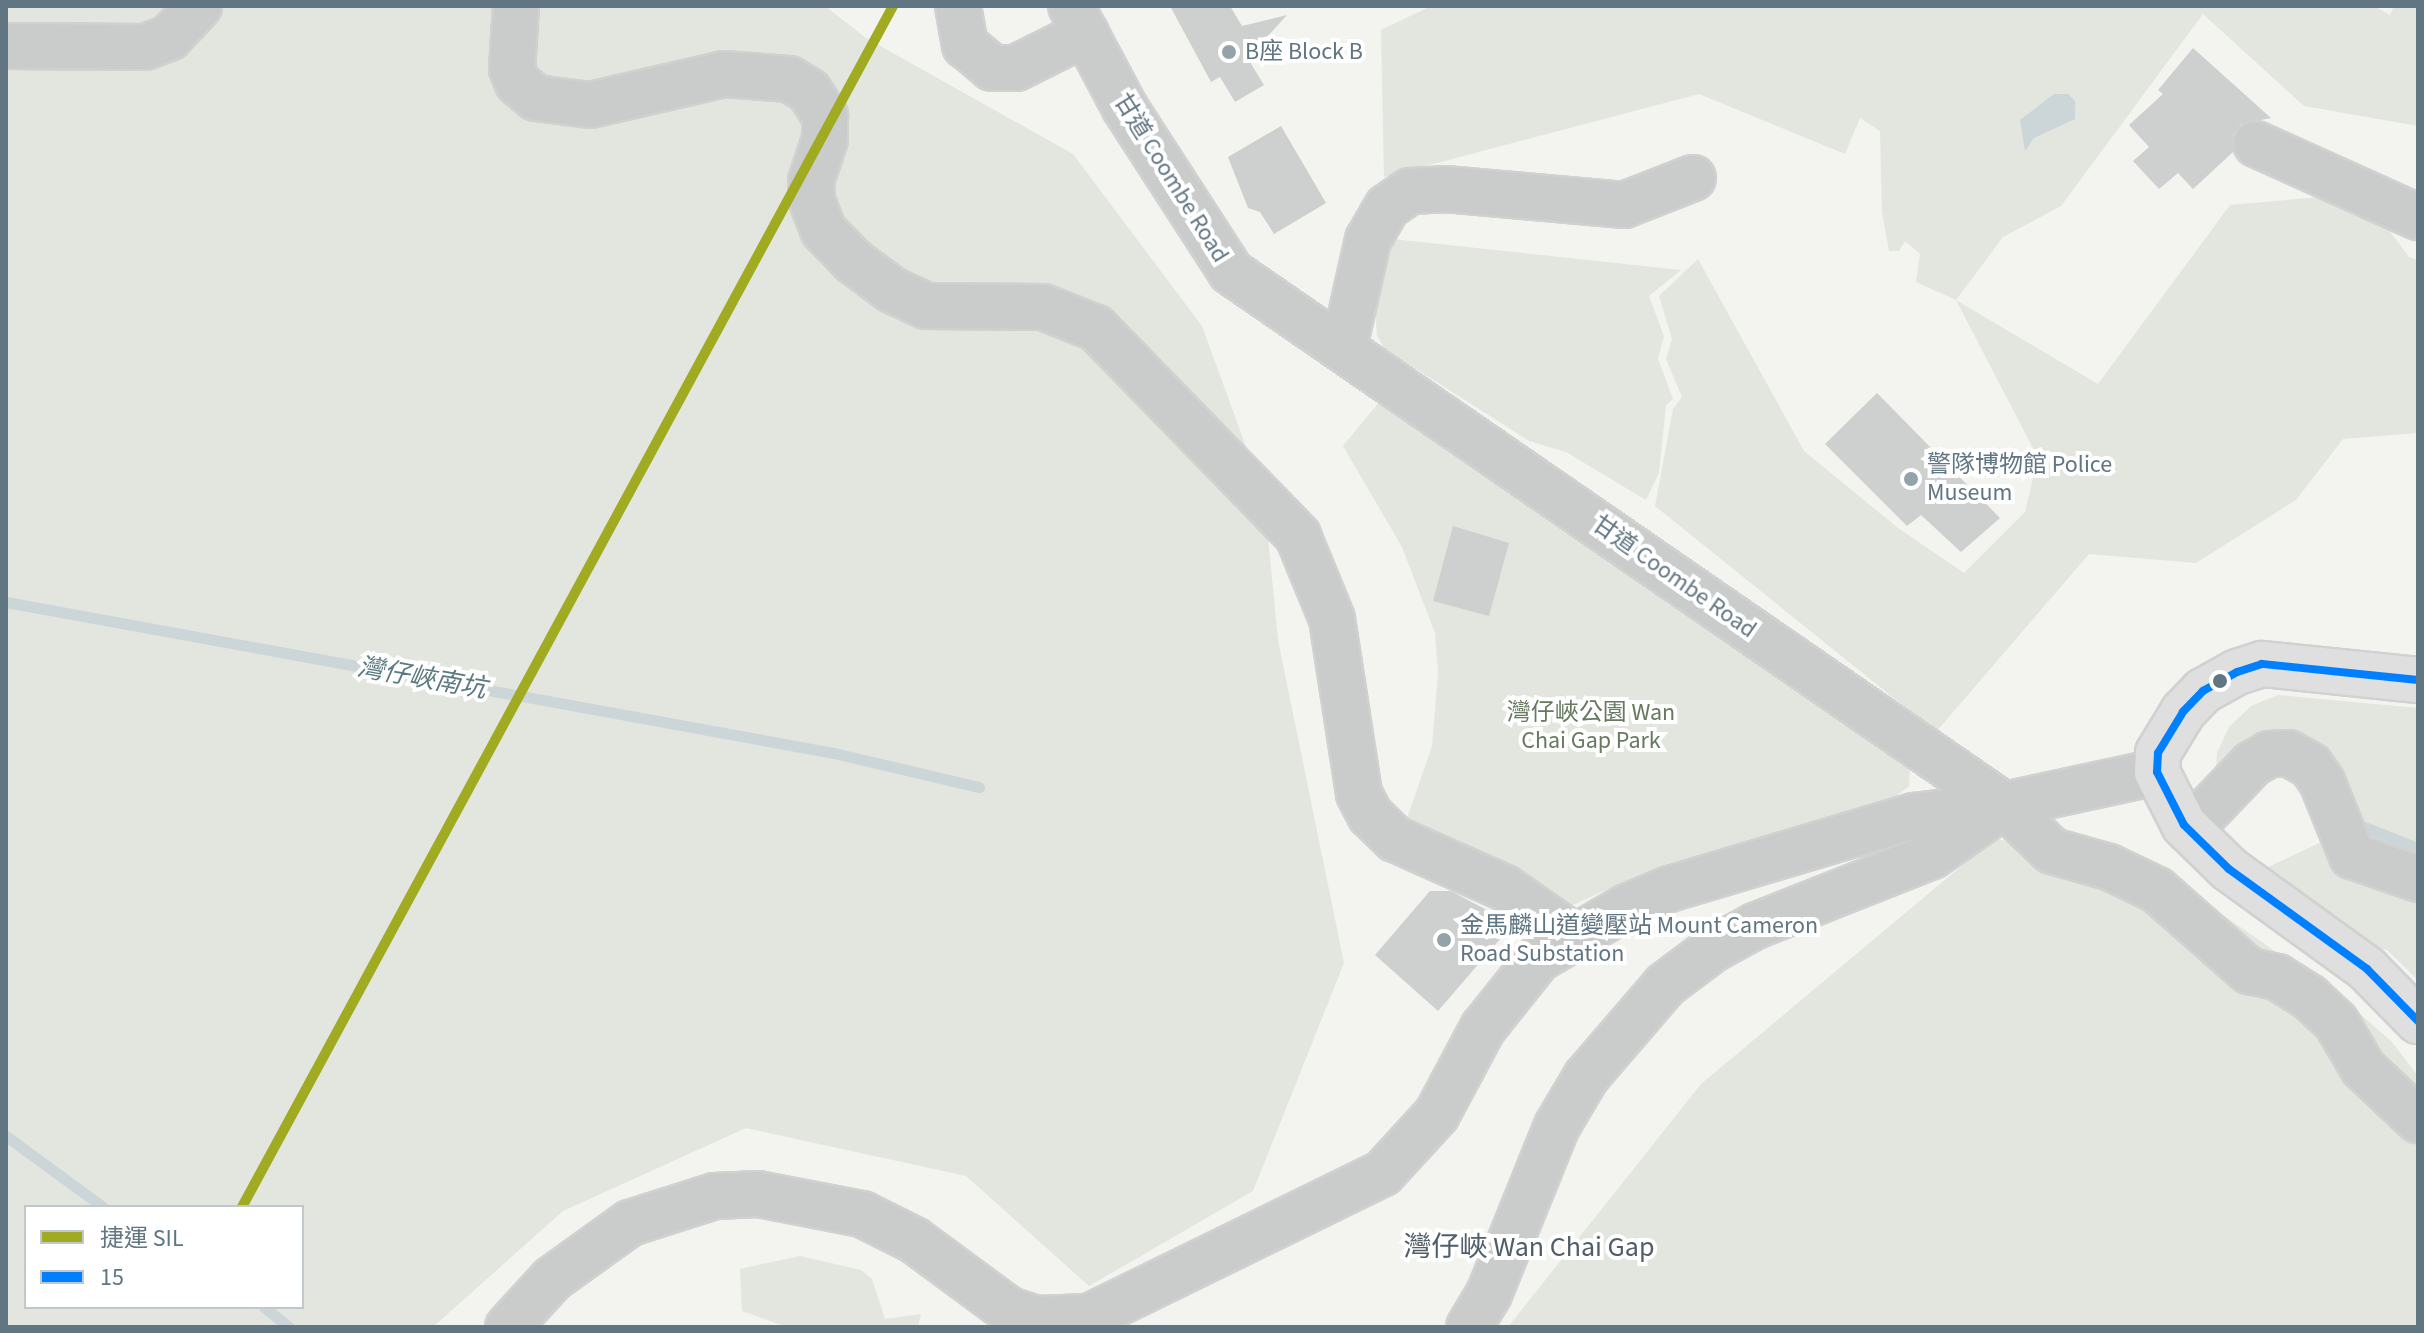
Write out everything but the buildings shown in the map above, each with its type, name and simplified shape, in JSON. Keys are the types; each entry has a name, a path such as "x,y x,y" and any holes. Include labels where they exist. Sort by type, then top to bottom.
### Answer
{"main road":[{"path":"2418,680 2262,664 2237,672 2203,691 2183,712 2158,753 2157,772 2189,830 2229,869 2367,969 2418,1021"}],"street":[{"path":"6,46 145,47 169,38 199,6"},
{"path":"516,6 511,61 518,83 536,98 590,105 629,100 715,75 789,79 809,91 825,116 825,139 811,181 812,201 823,230 853,261 892,290 926,306 1043,307 1096,328 1298,536 1332,619 1359,794 1370,815 1395,839 1505,888 1572,935"},
{"path":"958,6 965,45 992,68 1016,68 1078,20"},
{"name":"甘道 Coombe Road","path":"1078,20 1125,108 1231,272 1344,347 2004,805 2052,851 2109,867 2157,890 2249,971 2277,977 2309,997 2336,1022 2363,1068 2418,1120"},
{"path":"2256,144 2418,217"},
{"path":"1344,347 1368,240 1387,207 1410,191 1445,189 1624,205 1693,178"},
{"path":"2189,830 2252,764 2269,754 2288,753 2311,766 2322,782 2352,856 2418,879"},
{"path":"508,1327 552,1279 630,1223 715,1196 758,1194 862,1214 914,1240 1009,1310 1061,1324 1123,1304 1383,1173 1437,1114 1483,1028 1538,959 1572,935 1669,889 1914,816 2004,805 2157,772"},
{"path":"1469,1327 1489,1294 1557,1126 1603,1055 1665,985 1713,949 1755,926 1932,856 2004,805"}],"green space":[{"path":"6,6 825,6 866,38 1073,154 1202,326 1264,496 1278,640 1344,963 1253,1191 1089,1286 966,1176 746,1128 563,1211 433,1327 6,1327"},
{"path":"1431,6 2374,6 2390,15 2394,6 2418,6 2418,126 2304,106 2203,14 2061,206 2003,237 1956,300 1916,282 1920,254 1905,241 1899,251 1889,251 1882,212 1880,131 1860,118 1845,154 1699,94 1384,177 1381,30"},
{"path":"2321,197 2377,214 2409,257 2418,260 2418,433 2343,439 2296,500 2196,563 2089,554 1936,732 1655,506 1673,409 1682,397 1666,359 1672,339 1659,296 1698,259 1804,451 1898,528 1964,573 2025,512 2038,458 1956,300 2098,384 2230,205"},
{"path":"1392,239 1681,270 1649,296 1664,336 1658,359 1673,399 1666,405 1659,473 1646,500 1566,452 1529,441 1385,349 1377,336 1375,307"},
{"name":"灣仔峽公園 Wan Chai Gap Park","path":"1385,395 1910,762 1909,786 1896,796 1660,866 1568,907 1403,830 1432,746 1438,673 1435,633 1402,547 1343,446"},
{"path":"2278,695 2418,708 2418,980 2387,950 2368,946 2260,871 2361,823 2323,757 2215,784 2217,753 2229,727 2251,706"},
{"path":"1995,838 2200,899 2341,997 2392,1042 2418,1076 2418,1327 1508,1327 1701,1084"},
{"path":"800,1256 861,1270 872,1279 885,1319 921,1314 918,1327 787,1327 742,1311 740,1269"}],"shaded area":[{"path":"2054,94 2068,94 2075,101 2075,119 2034,138 2025,151 2020,120"}],"waterway":[{"name":"灣仔峽南坑","path":"6,602 834,753 979,787"},
{"path":"2351,822 2418,848"},
{"path":"6,1136 100,1205"},
{"path":"266,1309 289,1327"}],"metro line":[{"name":"SIL","path":"243,1205 893,6"}],"transit line":[{"name":"15","path":"2418,680 2262,664 2237,672 2203,691 2183,712 2158,753 2157,772 2184,825 2229,869 2367,969 2418,1021"}],"place":[{"name":"B座 Block B","path":"1229,52"},
{"name":"警隊博物館 Police Museum","path":"1911,479"},
{"name":"金馬麟山道變壓站 Mount Cameron Road Substation","path":"1444,940"}],"district":[{"name":"灣仔峽 Wan Chai Gap","path":"1529,1247"}]}
